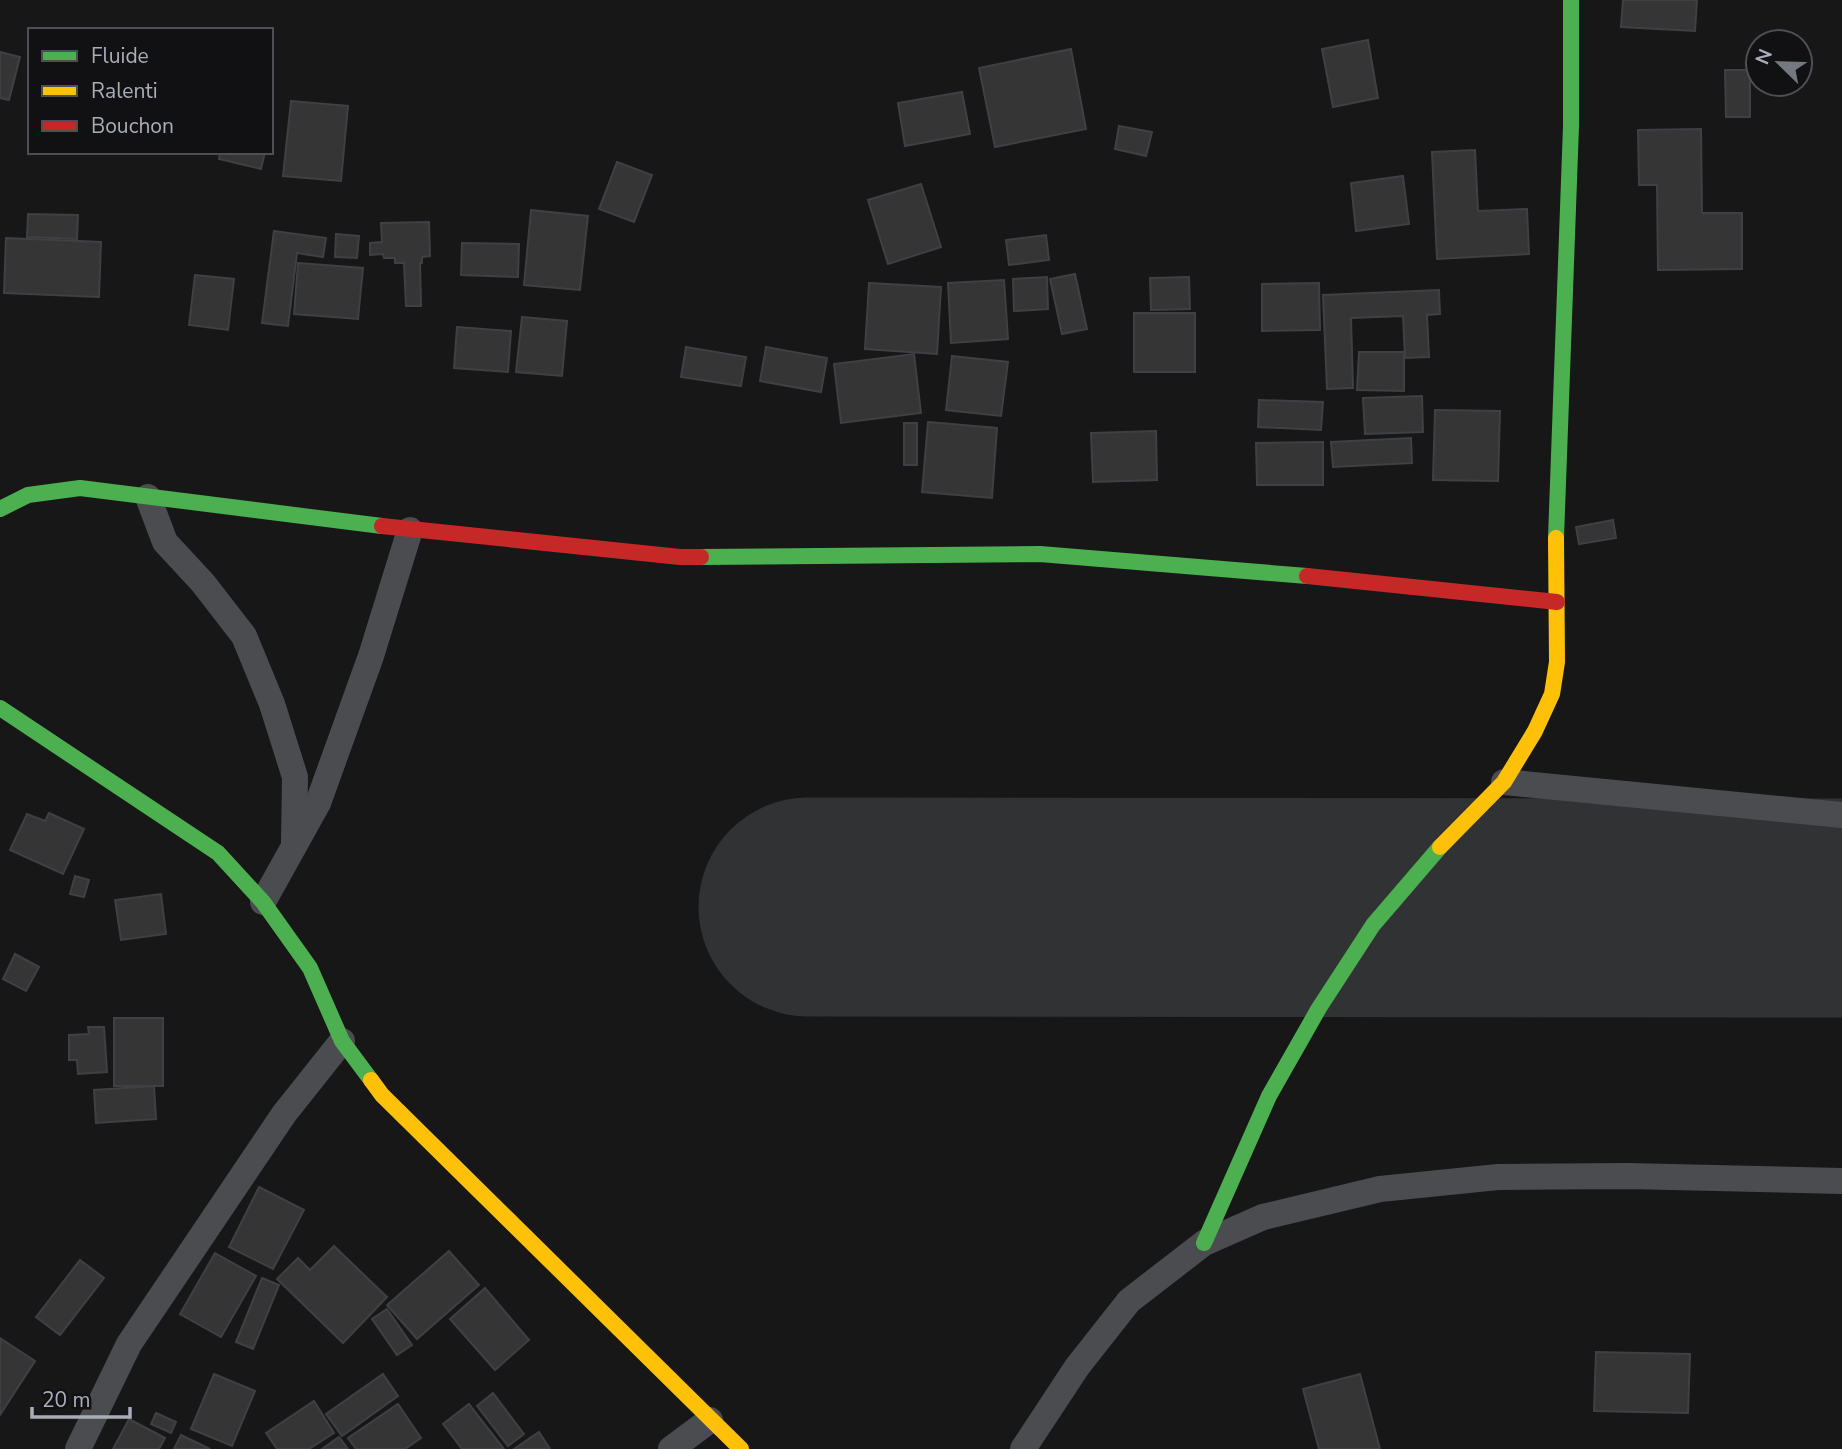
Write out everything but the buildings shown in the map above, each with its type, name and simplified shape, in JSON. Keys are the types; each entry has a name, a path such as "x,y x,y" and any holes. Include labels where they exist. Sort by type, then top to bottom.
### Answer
{"street":[{"path":"1204,1243 1269,1096 1319,1008 1373,925 1441,846 1504,782 1535,731 1552,694 1557,662 1559,400 1571,126 1571,0"},
{"path":"0,509 16,498 80,488 410,530 680,557 1040,554 1256,571 1557,601"},
{"path":"148,497 165,541 244,636 272,704 295,777 294,846"},
{"path":"263,902 318,803 371,656 410,530"},
{"path":"0,708 218,853 263,902 310,968 342,1041 382,1095 741,1449"},
{"path":"1504,782 1842,815"},
{"path":"78,1449 129,1344 284,1114 342,1041"},
{"path":"1023,1449 1077,1367 1129,1301 1204,1243 1263,1217 1380,1189 1485,1178 1628,1176 1842,1181"},
{"path":"671,1449 710,1420"}],"runway":[{"path":"808,907 1842,908"}],"traffic: fast":[{"path":"1556,538 1571,126 1571,0"},
{"path":"0,509 28,495 80,488 382,526"},
{"path":"701,557 1040,554 1307,576"},
{"path":"0,708 218,853 263,902 310,968 342,1041 371,1080"},
{"path":"1204,1243 1269,1096 1319,1008 1373,925 1440,847"}],"traffic: slow":[{"path":"1440,847 1504,782 1535,731 1552,694 1557,662 1556,538"},
{"path":"371,1080 382,1095 741,1449"}],"traffic: jam":[{"path":"382,526 701,557"},
{"path":"1307,576 1557,602"}]}
